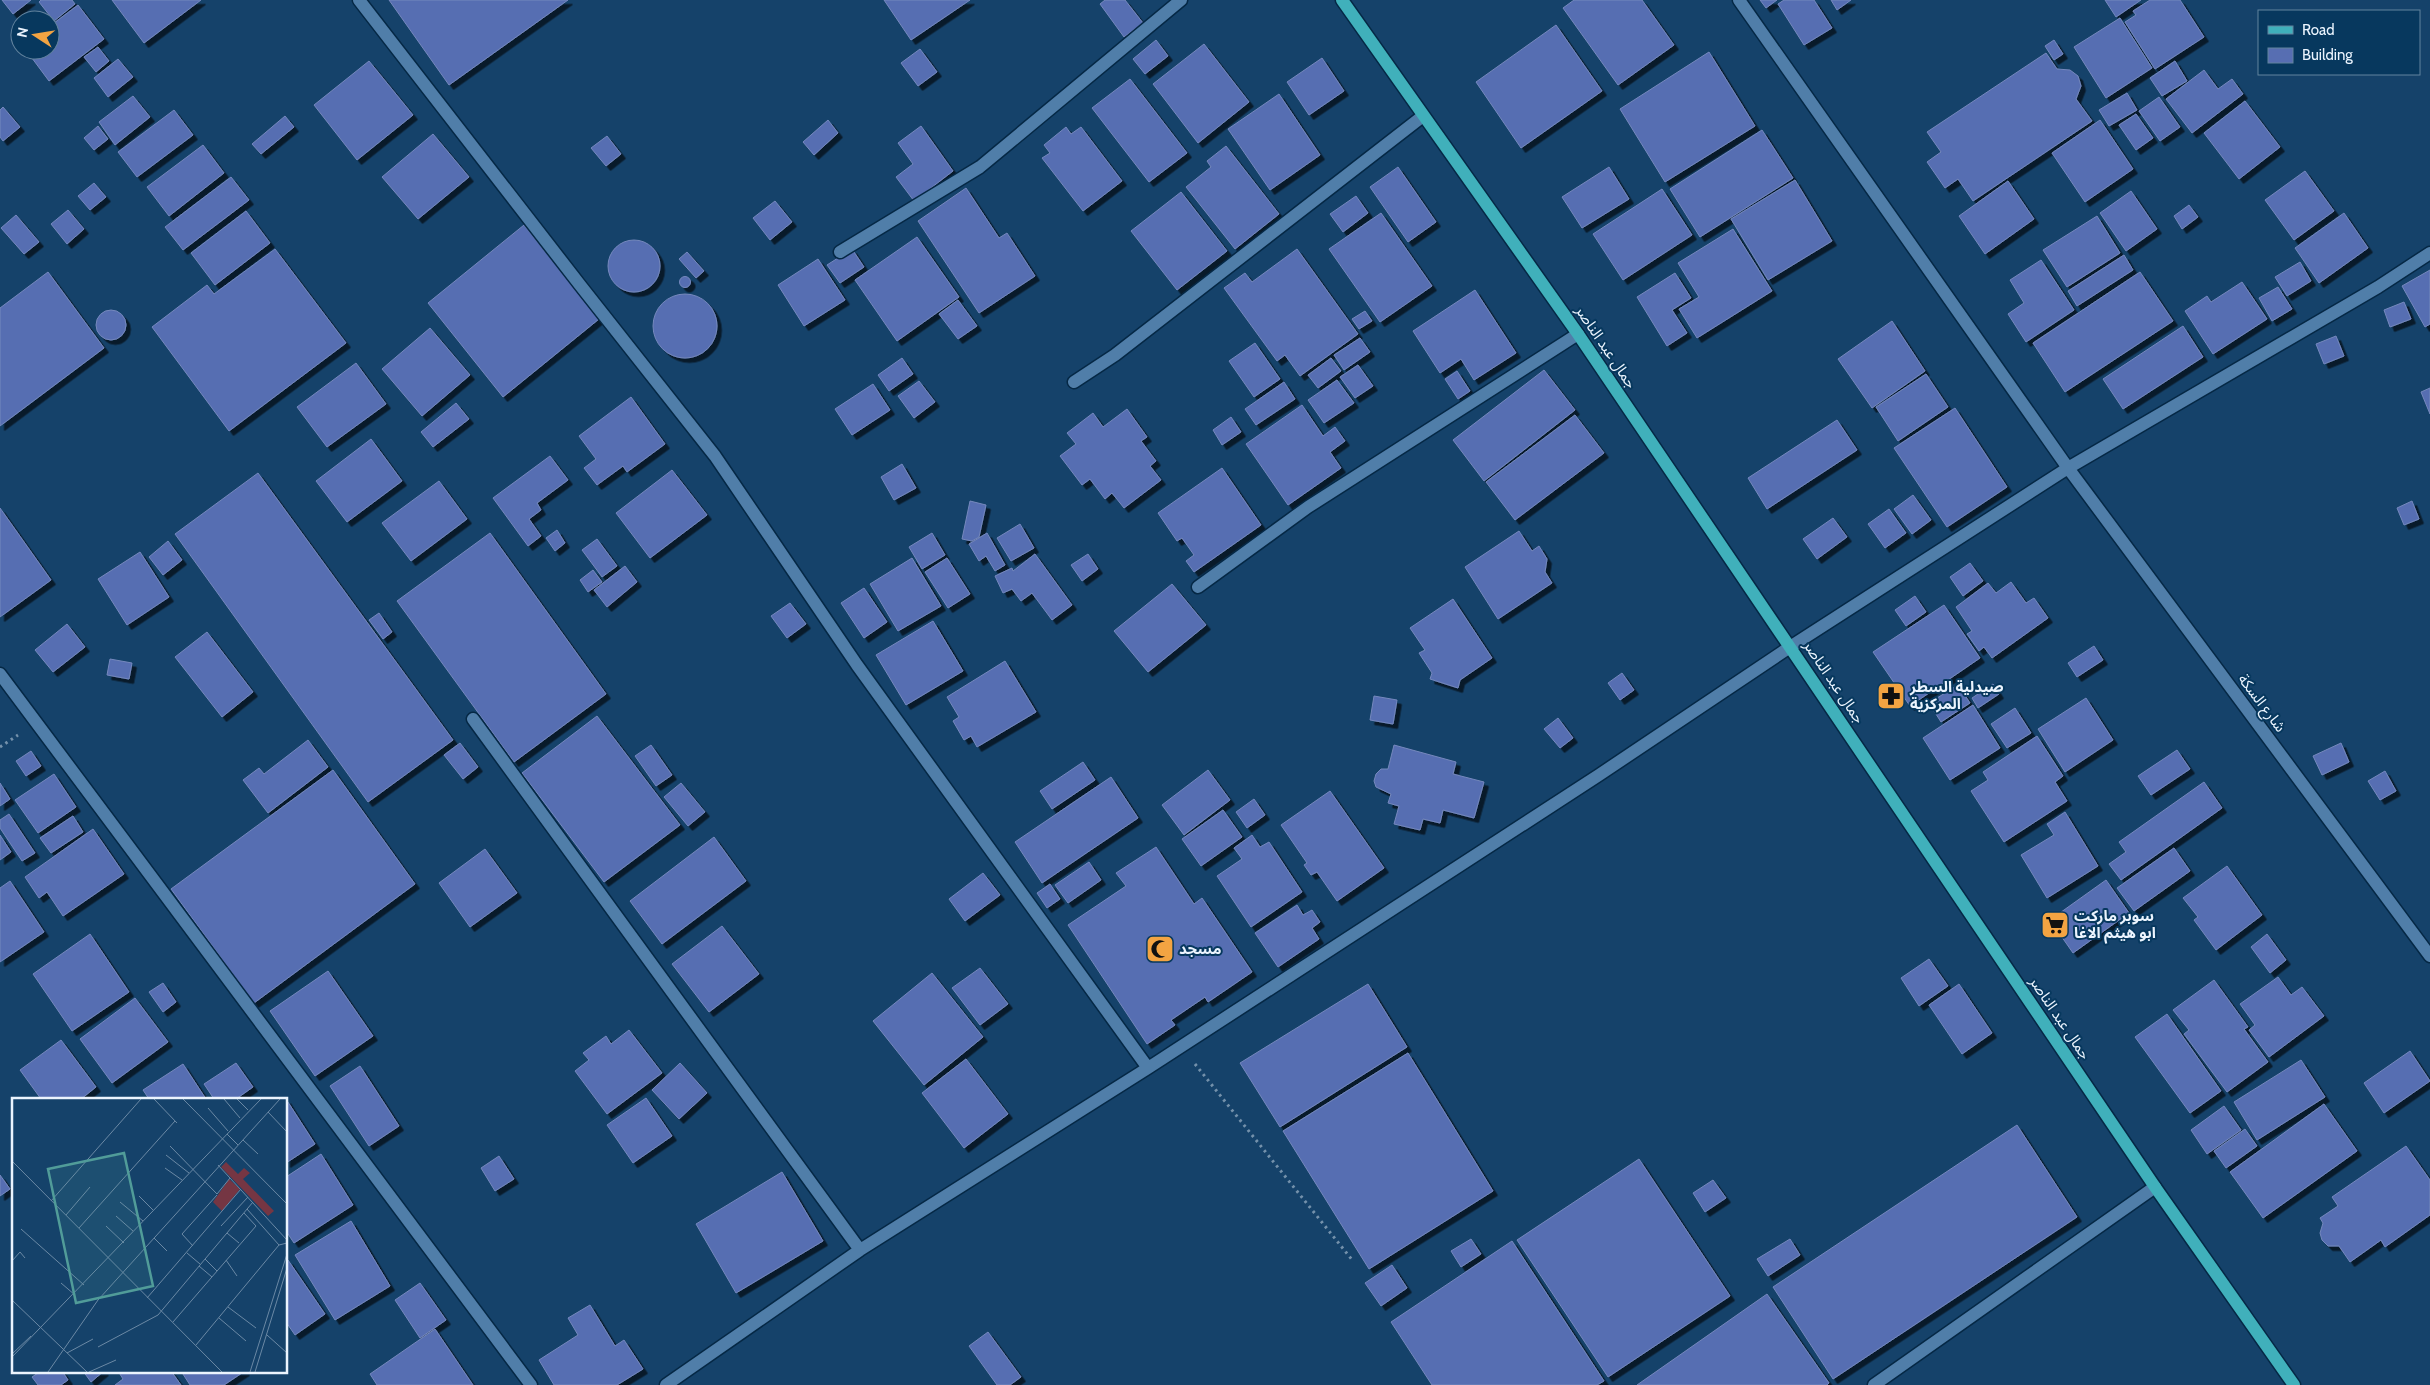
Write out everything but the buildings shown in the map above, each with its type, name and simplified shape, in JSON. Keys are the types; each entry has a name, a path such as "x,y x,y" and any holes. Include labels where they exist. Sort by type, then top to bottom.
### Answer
{"main road":[{"name":"جمال عبد الناصر","path":"1342,0 1578,334 2155,1187 2294,1385"}],"street":[{"path":"359,0 715,456 857,665 1148,1068"},
{"path":"840,252 980,167 1181,0"},
{"name":"شارع السكة","path":"1739,0 2068,468 2430,956"},
{"path":"1074,382 1115,355 1424,116"},
{"path":"666,1385 860,1250 1148,1068 1599,775 1790,647 2068,468 2378,287 2430,253"},
{"path":"1198,587 1308,507 1578,334"},
{"path":"0,674 531,1385"},
{"path":"473,719 860,1250"},
{"path":"1874,1385 2155,1187"}],"path":[{"path":"1181,1046 1353,1261"}],"place":[{"name":"صيدلية السطر المركزية","path":"1891,696"},
{"name":"سوبر ماركت ابو هيثم الاغا","path":"2055,925"},
{"name":"مسجد","path":"1160,949"}]}
